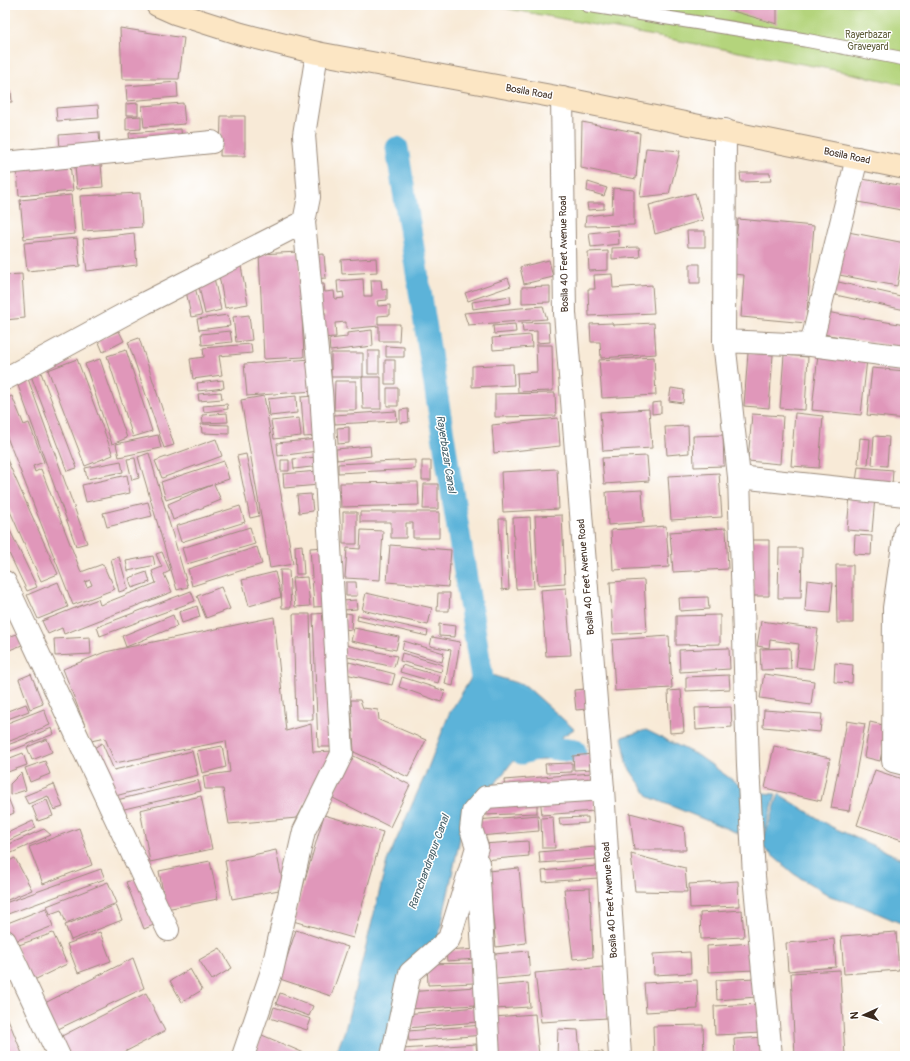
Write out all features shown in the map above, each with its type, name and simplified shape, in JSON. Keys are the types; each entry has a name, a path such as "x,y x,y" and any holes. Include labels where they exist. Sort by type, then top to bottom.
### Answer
{"main road":[{"name":"Bosila Road","path":"157,5 175,13 241,34 317,53 562,98 725,130 905,168"}],"street":[{"path":"243,1056 272,971 304,831 342,754 321,391 304,222 309,197 304,135 317,53"},
{"name":"Bosila 40 Feet Avenue Road","path":"562,98 565,313 603,789 620,1056"},
{"path":"725,130 724,341 739,477 748,765 754,876 771,1056"},
{"path":"5,163 212,142"},
{"path":"811,345 857,158"},
{"path":"5,379 145,302 304,222"},
{"path":"724,341 811,345 905,357"},
{"path":"739,477 905,495"},
{"path":"905,531 899,609 893,761 905,764"},
{"path":"5,582 168,930"},
{"path":"488,1056 477,847 471,830 473,812 486,797 603,789"},
{"path":"392,1056 410,972 449,939 477,847"},
{"path":"5,941 59,1056"}],"lane":[{"path":"587,5 805,40 905,59"}],"green space":[{"name":"Rayerbazar Graveyard","path":"488,5 905,5 905,85 835,70"}],"water":[{"path":"476,670 526,686 574,729 560,738 545,760 513,761 495,784 466,810 438,940 408,965 386,1056 335,1056 345,1030 387,861 426,773 449,714"},
{"path":"646,730 699,756 749,792 776,794 760,845 750,838 649,797 628,767 622,737"},
{"path":"779,794 832,827 905,860 905,925 863,907 830,896 794,874 761,846"}],"building":[{"path":"712,5 777,5 777,24"},
{"path":"120,28 184,38 179,79 122,79"},
{"path":"177,82 178,97 127,101 126,86"},
{"path":"5,91 11,91 12,102 5,102"},
{"path":"138,103 138,115 126,115 126,104"},
{"path":"183,103 185,124 144,127 142,106"},
{"path":"98,105 99,118 57,121 56,108"},
{"path":"141,116 141,129 126,130 126,117"},
{"path":"221,116 245,116 245,156 220,156"},
{"path":"582,122 640,133 636,179 581,168"},
{"path":"181,129 182,141 130,145 129,133"},
{"path":"99,132 100,146 60,149 59,135"},
{"path":"646,148 680,151 669,194 640,197"},
{"path":"100,153 103,187 77,189 74,155"},
{"path":"69,155 73,191 19,196 16,160"},
{"path":"740,173 770,173 771,181 741,182"},
{"path":"862,179 905,186 901,210 858,202"},
{"path":"588,182 607,188 604,196 587,191"},
{"path":"613,188 634,190 634,225 585,226 586,216 612,213"},
{"path":"140,193 142,227 83,231 80,196"},
{"path":"695,193 703,220 655,234 649,205"},
{"path":"71,195 75,234 24,239 20,200"},
{"path":"587,203 604,203 604,209 588,210"},
{"path":"738,219 814,226 806,323 741,317 744,275 733,274"},
{"path":"618,230 619,244 591,247 589,233"},
{"path":"687,231 705,231 705,247 688,247"},
{"path":"843,231 905,243 897,286 834,274"},
{"path":"134,233 137,265 87,271 83,239"},
{"path":"77,238 80,266 27,271 24,243"},
{"path":"639,247 640,257 612,259 612,248"},
{"path":"608,251 608,270 589,271 588,252"},
{"path":"299,252 304,357 264,359 259,254"},
{"path":"324,254 326,278 312,279 310,255"},
{"path":"376,258 377,272 342,274 341,260"},
{"path":"549,260 553,277 524,284 520,267"},
{"path":"690,264 700,264 700,283 690,283"},
{"path":"241,266 248,304 225,308 218,270"},
{"path":"213,273 221,310 205,314 197,277"},
{"path":"22,274 25,318 5,320 5,275"},
{"path":"612,274 613,288 652,285 654,313 589,316 588,289 595,289 594,275"},
{"path":"508,278 511,286 468,301 465,293"},
{"path":"363,279 364,296 372,296 371,280 381,280 382,290 387,289 387,300 377,301 378,306 390,305 390,315 378,316 378,324 400,324 399,341 379,341 379,326 346,329 346,322 335,323 336,337 318,338 321,316 325,316 325,312 318,313 316,284 324,284 325,292 334,291 335,299 344,298 343,292 338,293 337,281"},
{"path":"834,281 905,297 905,310 831,294"},
{"path":"194,283 202,315 191,317 185,285"},
{"path":"550,286 550,302 522,303 522,287"},
{"path":"510,296 511,303 473,309 472,302"},
{"path":"543,306 547,319 468,325 464,313"},
{"path":"826,312 905,325 905,348 823,334"},
{"path":"228,315 230,326 199,330 197,319"},
{"path":"249,315 252,340 236,342 233,317"},
{"path":"549,322 550,342 537,343 537,331 523,332 522,323"},
{"path":"612,323 613,325 654,323 656,354 601,358 600,342 591,342 590,324"},
{"path":"515,324 516,332 494,334 493,326"},
{"path":"372,330 373,346 330,351 329,339 347,337 347,333"},
{"path":"119,331 124,341 103,352 98,340"},
{"path":"230,331 232,342 202,345 201,334"},
{"path":"531,335 532,347 493,350 492,338"},
{"path":"139,338 174,445 164,448 128,342"},
{"path":"251,344 252,353 219,356 222,375 193,379 190,359 204,357 203,348"},
{"path":"536,345 552,345 553,391 518,392 517,373 537,372"},
{"path":"386,346 404,347 404,357 386,357"},
{"path":"126,350 152,431 133,437 107,356"},
{"path":"368,351 379,351 379,374 368,374"},
{"path":"331,353 363,353 363,377 331,377"},
{"path":"748,353 773,355 769,408 744,406"},
{"path":"818,354 867,359 861,415 812,410"},
{"path":"784,355 808,357 805,410 780,408"},
{"path":"654,357 656,395 602,398 599,360"},
{"path":"77,359 113,455 85,466 48,370"},
{"path":"100,359 127,438 112,444 85,364"},
{"path":"311,359 314,391 247,396 244,364"},
{"path":"385,360 395,360 395,384 385,384"},
{"path":"513,364 514,385 472,387 472,366"},
{"path":"872,368 905,371 905,419 867,415"},
{"path":"40,370 77,468 67,471 30,373"},
{"path":"27,376 87,543 76,546 16,380"},
{"path":"362,377 381,377 381,409 363,409"},
{"path":"223,380 224,388 198,391 197,383"},
{"path":"335,381 356,381 356,410 334,410"},
{"path":"387,388 398,388 398,406 387,406"},
{"path":"671,388 684,390 683,403 669,401"},
{"path":"221,392 222,399 199,401 198,394"},
{"path":"555,393 556,416 495,417 495,394"},
{"path":"12,396 24,425 29,423 44,462 33,466 35,472 41,469 81,572 103,564 115,589 73,605 5,432 5,399","holes":["90,580 92,585 87,587 85,582"]},
{"path":"264,396 293,564 270,568 241,400"},
{"path":"296,396 297,413 270,416 268,399"},
{"path":"315,396 318,436 304,437 301,397"},
{"path":"661,402 661,413 652,414 652,403"},
{"path":"227,404 228,409 204,412 203,406"},
{"path":"408,409 409,422 400,423 400,410"},
{"path":"649,409 652,448 603,451 600,412"},
{"path":"396,411 397,421 335,424 334,415"},
{"path":"227,413 228,422 203,423 202,415"},
{"path":"795,413 823,416 819,468 791,466"},
{"path":"752,414 783,416 780,464 748,461"},
{"path":"299,418 301,436 274,439 271,421"},
{"path":"558,418 560,446 494,453 492,425"},
{"path":"201,424 229,425 229,434 202,433"},
{"path":"688,426 689,453 667,455 665,427"},
{"path":"349,427 349,443 338,444 337,428"},
{"path":"158,435 161,448 119,457 116,444"},
{"path":"723,435 724,466 694,467 693,436"},
{"path":"874,436 889,437 887,466 872,465"},
{"path":"860,438 870,439 868,465 858,464"},
{"path":"216,439 222,456 162,478 155,461"},
{"path":"317,439 318,451 278,456 277,443"},
{"path":"370,446 371,456 337,460 336,449"},
{"path":"149,453 188,587 177,590 138,457"},
{"path":"246,454 259,516 250,518 237,456"},
{"path":"5,455 58,574 41,581 5,500"},
{"path":"647,456 649,481 604,484 602,458"},
{"path":"319,457 320,466 294,469 293,459"},
{"path":"135,458 139,478 132,480 127,459"},
{"path":"281,460 289,460 289,471 281,471"},
{"path":"415,460 415,469 338,473 338,464"},
{"path":"121,461 123,472 87,479 85,468"},
{"path":"224,461 229,479 214,484 221,500 173,520 168,504 212,485 166,500 161,482"},
{"path":"422,461 431,461 431,480 422,480"},
{"path":"858,467 893,470 892,485 856,482"},
{"path":"557,469 559,509 503,512 501,472"},
{"path":"318,471 319,485 284,488 283,474"},
{"path":"719,473 722,517 671,520 668,476"},
{"path":"127,475 130,493 86,502 82,485"},
{"path":"418,482 419,505 341,507 340,483"},
{"path":"424,484 438,484 438,509 423,509"},
{"path":"642,490 644,522 608,525 606,492"},
{"path":"311,494 313,511 299,513 297,495"},
{"path":"850,495 875,497 872,532 847,530"},
{"path":"148,502 152,516 107,527 103,513"},
{"path":"240,506 245,522 181,542 176,526"},
{"path":"343,512 357,512 357,544 343,544"},
{"path":"360,512 439,512 439,538 413,538 413,523 406,523 406,538 391,538 391,522 360,522"},
{"path":"562,515 565,583 538,585 535,516"},
{"path":"530,517 534,588 516,589 513,518"},
{"path":"499,519 506,519 509,589 502,590"},
{"path":"5,520 37,587 27,591 5,545"},
{"path":"666,526 669,567 613,570 611,530"},
{"path":"250,527 255,544 187,564 182,548"},
{"path":"726,528 728,569 673,572 670,532"},
{"path":"361,530 383,531 380,580 345,578 347,548 360,549"},
{"path":"855,535 872,536 871,555 854,554"},
{"path":"752,540 769,540 769,596 753,596"},
{"path":"302,545 304,574 296,574 295,546"},
{"path":"390,545 451,550 448,587 387,582"},
{"path":"257,547 262,564 192,586 188,569"},
{"path":"326,547 331,606 314,607 310,548"},
{"path":"779,548 802,548 801,598 778,598"},
{"path":"162,552 170,571 164,574 172,592 64,634 62,628 48,634 42,621 98,599 100,605 156,583 152,571 162,567 156,554"},
{"path":"153,556 155,565 128,571 126,561"},
{"path":"119,557 128,589 119,592 111,559"},
{"path":"836,565 853,565 853,623 837,623"},
{"path":"280,570 289,570 291,608 282,608"},
{"path":"147,572 150,582 132,588 129,578"},
{"path":"275,572 281,597 249,606 242,580"},
{"path":"307,577 310,606 295,607 292,578"},
{"path":"644,580 647,632 613,634 610,582"},
{"path":"807,580 833,583 830,613 805,611"},
{"path":"58,582 68,607 38,619 27,595"},
{"path":"346,582 356,582 357,596 346,596"},
{"path":"221,587 230,609 206,618 197,596"},
{"path":"566,588 571,655 546,656 541,590"},
{"path":"191,591 195,601 100,636 97,627"},
{"path":"366,593 432,608 428,625 362,610"},
{"path":"438,593 450,593 449,611 437,611"},
{"path":"708,597 709,609 680,611 679,598"},
{"path":"356,600 357,609 344,610 343,601"},
{"path":"197,606 200,617 182,623 179,612"},
{"path":"328,613 332,747 318,747 313,614"},
{"path":"346,613 352,614 351,630 345,629"},
{"path":"293,614 310,614 313,720 296,720"},
{"path":"173,615 177,626 126,647 122,636"},
{"path":"358,615 428,631 427,636 357,620"},
{"path":"720,615 720,644 676,645 676,616"},
{"path":"274,617 286,731 311,724 313,752 334,751 297,818 229,824 223,789 205,789 203,776 230,772 226,741 115,763 105,738 91,741 63,669 105,652"},
{"path":"761,621 818,629 813,669 796,667 799,644 770,640 769,648 757,646"},
{"path":"439,624 456,626 455,637 439,636"},
{"path":"354,628 399,637 396,650 351,641"},
{"path":"23,632 27,643 7,651 5,647 5,638"},
{"path":"669,636 672,688 615,691 612,640"},
{"path":"90,637 91,654 55,656 54,639"},
{"path":"432,637 460,642 453,686 445,684 451,650 430,646"},
{"path":"404,641 444,653 442,662 402,650"},
{"path":"345,645 397,656 394,667 343,656"},
{"path":"729,648 730,669 680,672 679,650"},
{"path":"790,648 791,669 761,670 760,649"},
{"path":"402,653 443,665 441,672 400,661"},
{"path":"349,662 395,674 392,685 346,674"},
{"path":"835,663 853,665 852,683 834,682"},
{"path":"402,665 440,676 438,683 400,672"},
{"path":"31,674 43,704 30,709 19,679"},
{"path":"764,674 814,681 811,705 760,698"},
{"path":"729,675 730,689 686,691 686,677"},
{"path":"402,677 445,691 441,702 399,687"},
{"path":"586,689 587,709 576,710 574,690"},
{"path":"681,690 684,732 670,733 668,691"},
{"path":"351,700 360,700 363,708 378,710 379,720 426,740 408,777 354,752"},
{"path":"26,704 29,711 5,720 5,712"},
{"path":"731,707 732,727 696,730 695,708"},
{"path":"44,709 50,725 5,743 5,724"},
{"path":"764,710 822,714 820,732 763,727"},
{"path":"847,721 865,724 849,811 831,808"},
{"path":"870,722 887,726 880,761 864,757"},
{"path":"52,728 54,734 5,753 5,746"},
{"path":"47,739 52,752 32,760 27,747"},
{"path":"102,743 114,770 192,751 198,775 115,796 94,748"},
{"path":"222,746 226,767 202,773 197,751"},
{"path":"774,746 830,758 821,801 765,788"},
{"path":"23,753 27,765 5,773 5,760"},
{"path":"592,754 593,769 574,770 573,756"},
{"path":"352,755 410,785 390,827 331,797"},
{"path":"45,761 50,774 30,782 25,768"},
{"path":"572,763 572,772 546,773 545,764"},
{"path":"875,770 905,780 905,841 857,825"},
{"path":"21,773 26,790 10,795 10,784"},
{"path":"592,773 593,784 505,790 504,780"},
{"path":"198,780 201,791 120,810 117,800"},
{"path":"54,784 63,807 54,810 48,796 28,804 24,796"},
{"path":"594,794 595,811 542,815 540,797"},
{"path":"7,795 14,813 5,817 5,796"},
{"path":"201,796 212,849 150,862 140,810"},
{"path":"47,800 53,816 38,821 32,806"},
{"path":"537,800 537,813 485,815 484,802"},
{"path":"630,813 684,827 686,850 634,850"},
{"path":"324,815 383,832 353,938 293,921"},
{"path":"538,815 539,831 479,836 477,820"},
{"path":"553,817 555,848 542,848 541,818"},
{"path":"588,817 588,823 560,825 559,818"},
{"path":"33,821 36,828 5,842 5,834"},
{"path":"79,828 92,865 43,884 29,847"},
{"path":"44,829 51,835 5,856 5,846"},
{"path":"528,841 529,856 484,860 483,844"},
{"path":"595,847 596,859 540,863 539,852"},
{"path":"276,850 284,889 232,899 225,861"},
{"path":"631,854 685,868 687,892 635,891"},
{"path":"15,858 32,890 5,901 5,863"},
{"path":"210,861 218,899 166,909 159,871"},
{"path":"597,866 598,878 543,882 542,871"},
{"path":"519,868 526,943 496,947 488,871"},
{"path":"101,869 105,879 5,915 5,903"},
{"path":"139,878 156,924 144,929 126,882"},
{"path":"738,881 739,906 690,908 689,884"},
{"path":"108,882 117,903 66,923 61,910 50,914 47,906"},
{"path":"590,888 593,957 573,959 564,889"},
{"path":"116,905 122,920 71,940 65,925"},
{"path":"46,908 53,926 10,943 5,931 5,924"},
{"path":"742,910 744,937 701,939 700,913"},
{"path":"296,930 348,947 331,996 280,979"},
{"path":"100,932 111,961 78,973 67,944"},
{"path":"896,932 899,970 844,974 841,936"},
{"path":"53,933 67,964 30,982 16,946"},
{"path":"834,939 836,967 788,971 786,943"},
{"path":"753,943 755,970 708,972 707,946"},
{"path":"220,948 232,968 212,980 199,960"},
{"path":"477,949 477,959 447,961 446,951"},
{"path":"528,951 530,976 496,979 494,954"},
{"path":"690,952 691,973 654,975 653,954"},
{"path":"133,958 144,988 54,1031 41,1005"},
{"path":"473,963 474,983 428,985 427,964"},
{"path":"603,967 607,1018 541,1022 535,973"},
{"path":"190,969 202,990 182,1002 170,981"},
{"path":"840,970 845,1056 795,1056 791,973"},
{"path":"755,978 757,997 717,1000 716,980"},
{"path":"697,980 698,1009 646,1012 644,983"},
{"path":"528,983 530,1007 494,1009 493,986"},
{"path":"475,987 476,1005 408,1009 407,992"},
{"path":"146,993 165,1031 117,1056 67,1056 58,1038"},
{"path":"280,993 313,1006 309,1016 276,1004"},
{"path":"761,1004 763,1033 715,1035 714,1006"},
{"path":"274,1007 311,1019 307,1030 270,1018"},
{"path":"476,1007 477,1022 407,1028 406,1014"},
{"path":"535,1014 539,1056 497,1056 493,1017"},
{"path":"8,1019 23,1056 5,1056 5,1020"},
{"path":"483,1025 484,1035 409,1041 408,1031"},
{"path":"703,1025 704,1056 654,1056 653,1026"},
{"path":"558,1029 578,1030 580,1051 603,1052 603,1056 557,1056"},
{"path":"262,1035 311,1056 264,1056 255,1052"},
{"path":"765,1037 766,1056 735,1056 734,1039"},
{"path":"476,1044 477,1054 451,1056 402,1056 402,1049"}],"waterway":[{"name":"Rayerbazar Canal","path":"397,148 486,703"},
{"name":"Ramchandrapur Canal","path":"522,753 542,747 575,751"}]}
